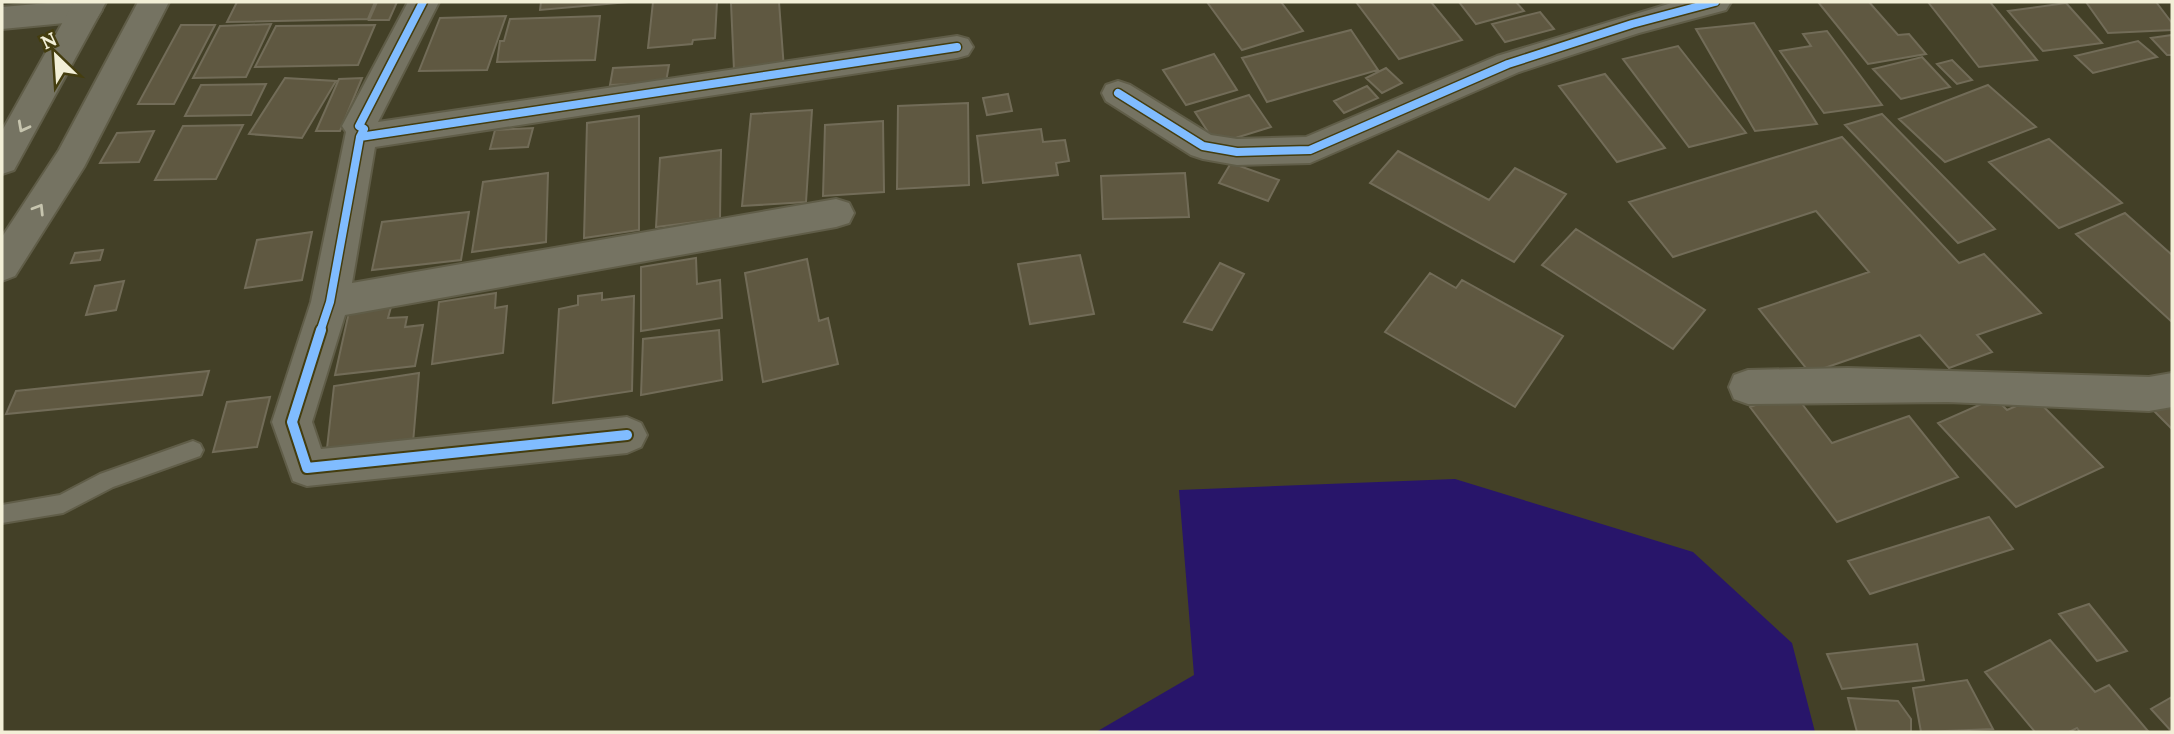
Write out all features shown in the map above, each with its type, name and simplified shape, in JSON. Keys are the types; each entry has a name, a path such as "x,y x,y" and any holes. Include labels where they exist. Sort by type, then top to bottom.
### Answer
{"street":[{"path":"2,267 72,158 153,2"},
{"path":"423,2 359,125 363,129 330,302 292,422 307,468 627,435"},
{"path":"1118,93 1203,146 1237,152 1310,150 1508,64 1704,3"},
{"path":"2,18 88,6"},
{"path":"2,161 88,6"},
{"path":"360,137 957,47"},
{"path":"330,302 836,213"},
{"path":"1748,387 1866,383 1994,385 2149,394 2172,390"}],"lane":[{"path":"2,514 63,505 107,480 193,450"}],"shaded area":[{"path":"1455,479 1693,552 1792,643 1815,732 1096,732 1194,675 1179,490"}],"building":[{"path":"237,2 375,2 368,19 227,22"},
{"path":"377,2 397,2 389,20 369,20"},
{"path":"541,2 629,2 540,10"},
{"path":"653,2 717,2 715,38 693,40 692,44 648,48"},
{"path":"779,2 784,69 734,70 731,3"},
{"path":"1207,2 1281,2 1303,31 1242,50"},
{"path":"1356,2 1431,2 1462,40 1399,59"},
{"path":"1459,2 1516,2 1524,11 1476,24"},
{"path":"1818,2 1869,2 1898,35 1909,34 1926,54 1868,64"},
{"path":"1928,2 1990,2 2037,60 1979,67"},
{"path":"2086,2 2156,2 2172,23 2172,30 2108,33"},
{"path":"2066,3 2102,43 2043,51 2008,11"},
{"path":"1540,12 1554,29 1505,42 1492,24"},
{"path":"506,16 487,70 419,71 440,18"},
{"path":"600,16 595,60 497,62 500,41 504,41 510,19"},
{"path":"1754,23 1817,124 1755,131 1696,29"},
{"path":"271,24 246,77 193,78 220,26"},
{"path":"181,25 215,25 174,104 138,104"},
{"path":"375,25 358,65 255,67 276,26"},
{"path":"1351,30 1378,70 1267,102 1242,58"},
{"path":"1827,31 1882,105 1824,113 1780,51 1811,46 1803,34"},
{"path":"2172,35 2172,55 2167,55 2151,38"},
{"path":"2138,41 2157,57 2093,73 2075,56"},
{"path":"1678,46 1746,133 1689,147 1623,59"},
{"path":"1214,54 1237,90 1186,105 1163,70"},
{"path":"1922,57 1950,87 1901,99 1873,69"},
{"path":"1952,60 1972,80 1957,84 1937,64"},
{"path":"669,65 666,82 610,85 613,68"},
{"path":"1386,68 1402,83 1382,93 1366,78"},
{"path":"1605,74 1665,148 1617,162 1559,86"},
{"path":"285,78 336,81 302,138 249,134"},
{"path":"362,78 340,131 316,131 339,79"},
{"path":"266,84 251,115 185,116 201,85"},
{"path":"1988,85 2036,127 1945,162 1899,119"},
{"path":"1367,86 1378,98 1344,113 1334,101"},
{"path":"1008,94 1012,111 987,115 983,98"},
{"path":"1249,95 1271,127 1216,144 1195,112"},
{"path":"968,103 969,185 897,189 898,106"},
{"path":"812,110 806,202 742,206 751,114"},
{"path":"1882,114 1995,229 1958,243 1845,125"},
{"path":"639,116 639,230 584,238 587,123"},
{"path":"883,121 884,192 823,196 825,125"},
{"path":"243,125 216,179 155,180 183,126"},
{"path":"533,128 528,147 490,149 495,130"},
{"path":"1041,129 1043,142 1065,140 1069,161 1056,163 1058,175 983,183 977,136"},
{"path":"154,131 139,162 100,163 117,133"},
{"path":"1842,137 1959,263 1984,254 2041,313 1977,335 1992,352 1949,368 1920,335 1810,373 1759,309 1869,272 1816,211 1673,257 1629,202"},
{"path":"2049,139 2122,203 2059,228 1989,162"},
{"path":"721,150 720,219 656,227 660,158"},
{"path":"1398,151 1489,200 1515,168 1566,194 1514,262 1370,183"},
{"path":"1231,163 1279,180 1268,201 1219,183"},
{"path":"548,173 546,242 472,252 483,182"},
{"path":"1185,173 1189,217 1103,219 1101,176"},
{"path":"469,212 461,260 372,270 382,222"},
{"path":"2125,213 2172,255 2172,322 2076,234"},
{"path":"1576,229 1705,310 1673,349 1542,265"},
{"path":"312,232 302,280 245,288 257,240"},
{"path":"103,250 100,260 71,263 75,253"},
{"path":"1080,255 1094,314 1030,324 1018,264"},
{"path":"696,258 697,284 720,280 722,318 641,331 641,267"},
{"path":"807,259 819,321 828,318 838,364 763,382 745,273"},
{"path":"1220,263 1244,274 1212,330 1184,322"},
{"path":"1430,273 1456,288 1462,280 1563,336 1515,407 1385,332"},
{"path":"124,281 116,310 86,315 95,286"},
{"path":"496,293 495,308 507,306 503,353 432,364 439,302"},
{"path":"602,293 602,300 634,296 632,391 553,403 559,309 578,305 578,296"},
{"path":"391,307 388,318 407,317 405,327 423,325 415,366 335,375 349,312"},
{"path":"719,330 722,380 641,395 643,339"},
{"path":"209,371 202,395 6,414 16,391"},
{"path":"419,373 413,443 326,457 334,386"},
{"path":"1793,392 1832,443 1909,416 1958,477 1837,522 1750,407"},
{"path":"270,397 257,447 213,452 227,402"},
{"path":"1995,398 2007,410 2035,398 2103,467 2016,507 1938,423"},
{"path":"2172,401 2172,429 2153,410"},
{"path":"1989,517 2013,549 1870,594 1848,561"},
{"path":"2089,604 2127,651 2097,661 2059,614"},
{"path":"2050,640 2095,692 2109,685 2148,731 2080,732 2077,728 2069,732 2035,732 1985,672"},
{"path":"1917,644 1924,680 1842,689 1827,654"},
{"path":"1967,680 1993,729 1921,732 1913,688"},
{"path":"2172,697 2172,732 2151,709"},
{"path":"1848,698 1898,701 1911,719 1911,732 1857,732"}],"cycle path":[{"path":"423,2 359,126 364,129 360,137 957,47"},
{"path":"1118,93 1203,146 1237,152 1310,150 1508,64 1632,24 1715,2"},
{"path":"360,137 330,302 292,422 307,468 627,435"}]}
